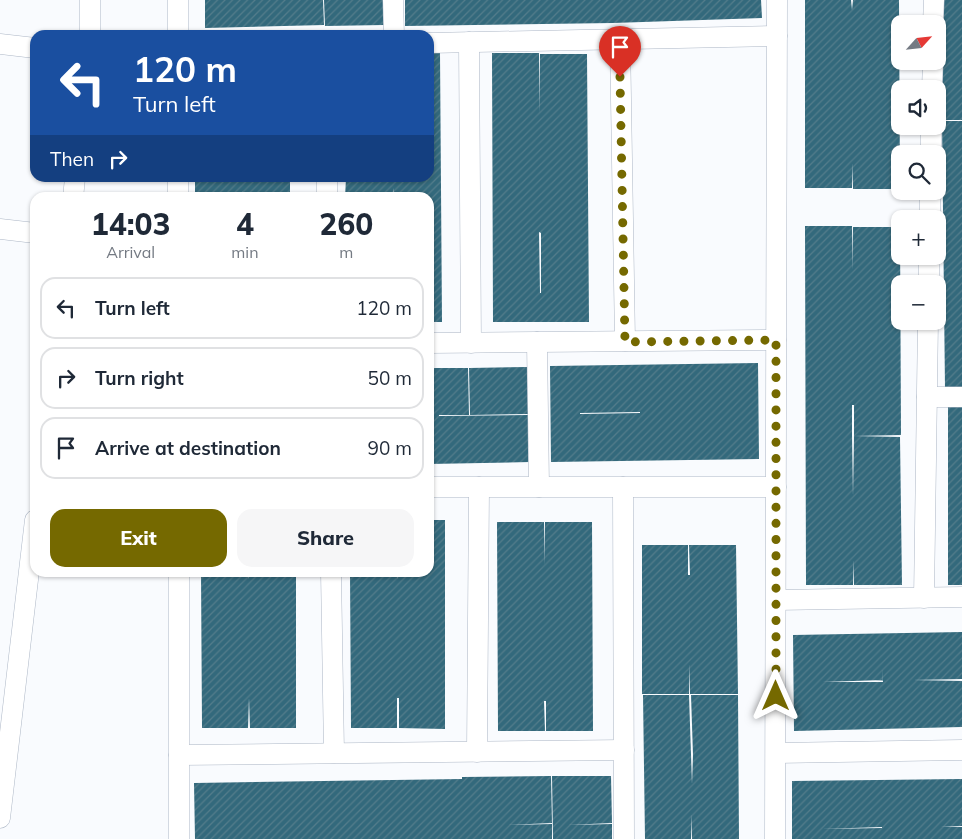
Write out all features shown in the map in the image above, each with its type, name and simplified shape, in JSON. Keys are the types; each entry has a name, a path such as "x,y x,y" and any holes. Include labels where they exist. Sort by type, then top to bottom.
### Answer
{"street":[{"path":"90,0 90,30"},
{"path":"178,0 178,30"},
{"path":"393,0 394,30"},
{"path":"776,839 777,0"},
{"path":"933,15 934,0"},
{"path":"434,43 777,36"},
{"path":"620,39 625,342"},
{"path":"469,42 471,343"},
{"path":"0,44 30,47"},
{"path":"0,229 30,232"},
{"path":"924,598 928,330"},
{"path":"434,343 776,340"},
{"path":"537,342 540,487"},
{"path":"927,397 962,397"},
{"path":"434,487 776,487"},
{"path":"477,752 479,487"},
{"path":"622,487 624,839"},
{"path":"0,818 9,662 30,547"},
{"path":"179,577 179,839"},
{"path":"331,577 334,753"},
{"path":"776,600 962,597"},
{"path":"178,755 624,750"},
{"path":"776,753 962,750"}],"building":[{"path":"205,0 323,0 324,25 205,28"},
{"path":"324,0 384,0 384,25 325,26"},
{"path":"405,0 761,0 762,18 613,23 405,26"},
{"path":"805,0 851,0 852,10 853,0 899,0 899,15 891,15 891,70 899,70 899,80 891,80 891,135 900,135 900,145 891,145 891,189 853,189 853,163 852,188 805,188"},
{"path":"941,0 962,0 962,120 946,120 946,80 942,80 942,70 946,70 946,15 941,15"},
{"path":"434,53 440,53 442,322 434,322 434,192 394,192 394,188 394,192 345,192 346,182 434,182"},
{"path":"492,53 539,53 539,113 540,54 587,54 589,322 493,322","holes":["539,232 541,233 541,293 540,293"]},
{"path":"946,121 962,121 962,388 945,388 946,275 944,275 944,265 946,265 946,210 943,210 943,200 946,200 946,145 942,145 942,135 946,135"},
{"path":"195,182 290,182 290,192 195,192"},
{"path":"805,226 852,226 852,270 853,227 891,227 891,265 900,265 900,275 891,275 891,330 900,330 901,435 854,436 900,437 902,585 854,585 854,560 853,585 806,585","holes":["852,405 854,405 853,496"]},
{"path":"758,363 759,459 551,462 550,366","holes":["640,412 640,413 580,414"]},
{"path":"528,367 529,414 470,415 469,368"},
{"path":"434,368 468,368 469,415 439,416 529,415 530,462 434,464"},
{"path":"948,406 962,406 962,585 948,585"},
{"path":"434,520 445,520 445,729 399,728 399,698 397,698 397,728 351,728 350,577 397,577 397,579 397,577 434,577"},
{"path":"497,522 544,522 544,565 545,522 592,522 593,731 546,731 546,701 544,701 545,731 498,731"},
{"path":"642,545 688,545 688,575 690,575 689,545 736,545 738,694 690,694 690,664 689,694 642,694"},
{"path":"201,577 248,577 248,579 248,577 296,577 296,728 250,728 249,698 248,728 202,728"},
{"path":"962,632 962,679 913,680 962,681 962,727 794,731 793,635","holes":["883,680 883,682 823,682"]},
{"path":"643,695 689,695 692,784 691,695 738,695 739,839 692,839 692,814 691,839 645,839"},
{"path":"551,776 552,823 508,825 552,824 552,839 195,839 194,783"},
{"path":"552,776 611,776 612,823 568,825 612,824 612,839 553,839"},
{"path":"962,779 962,826 941,827 962,827 962,839 792,839 792,781","holes":["882,827 882,828 822,829"]}],"route":[{"path":"620,77 625,342 776,340 776,696"}]}
